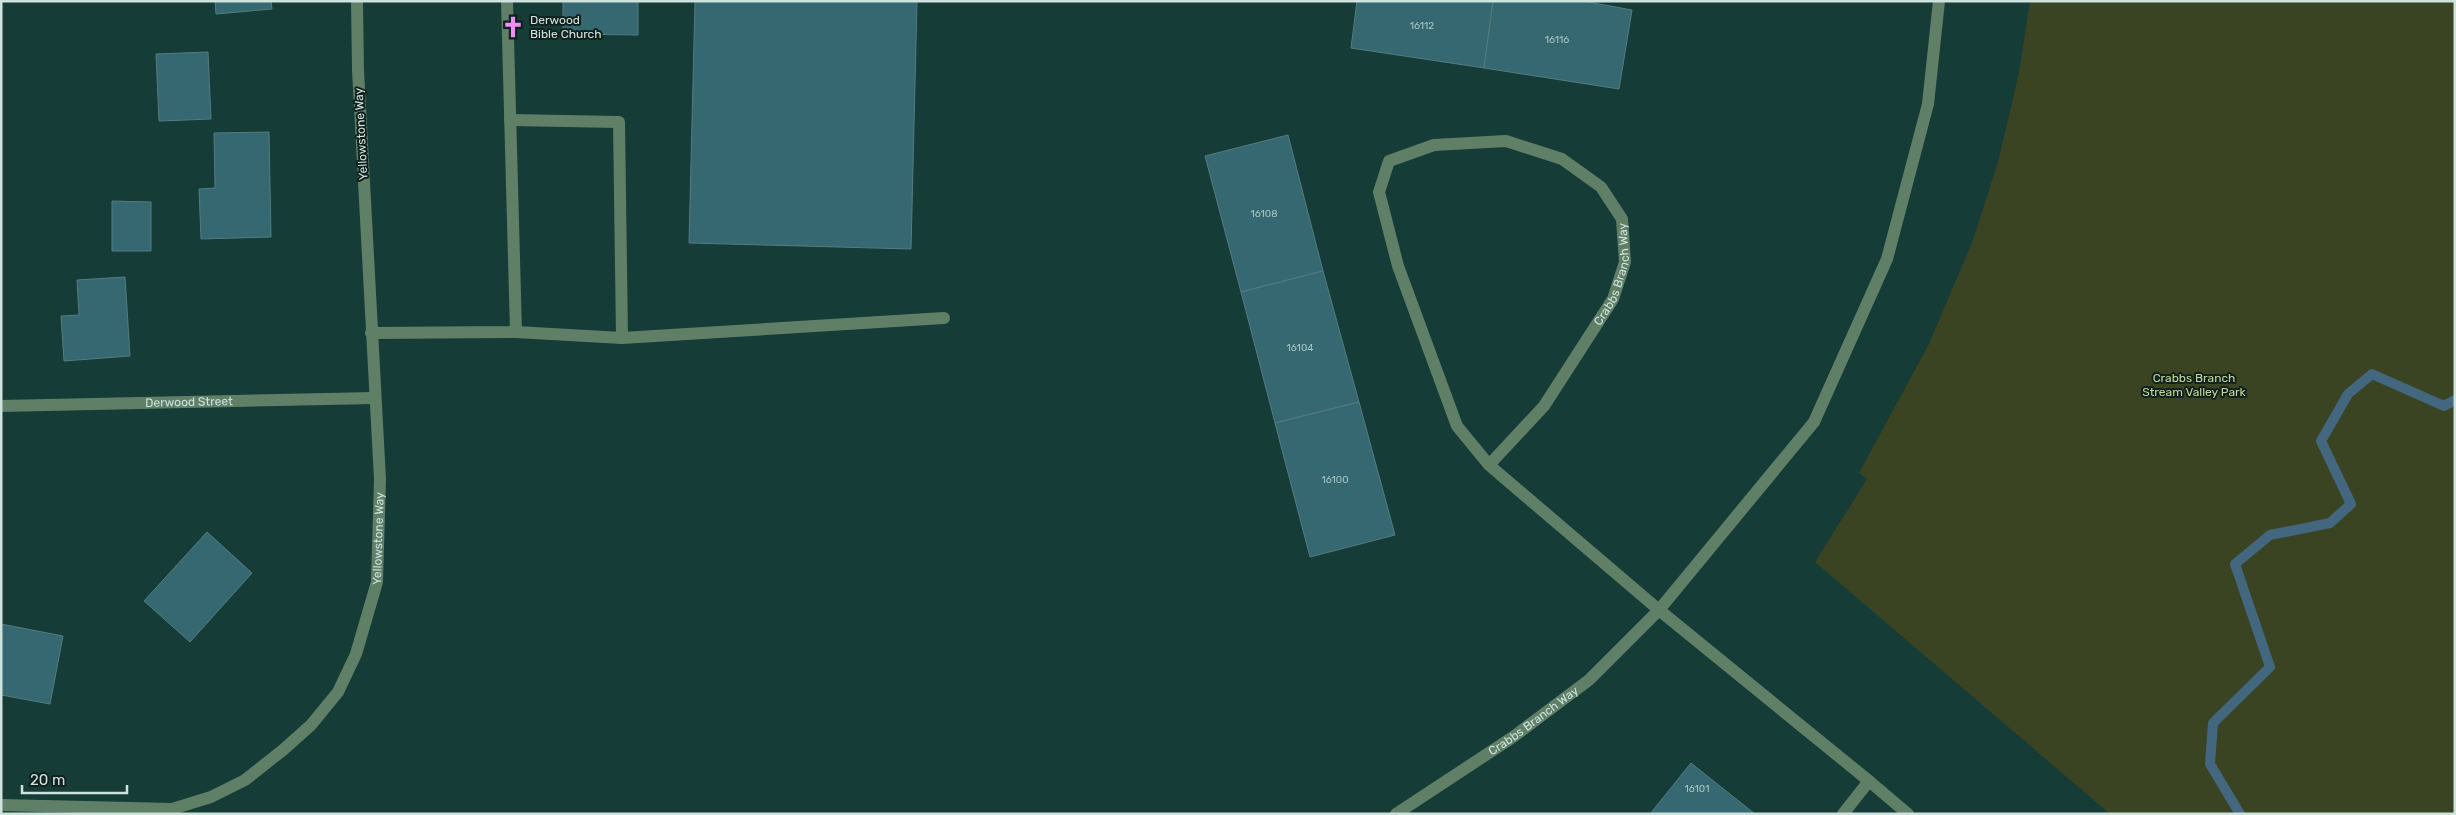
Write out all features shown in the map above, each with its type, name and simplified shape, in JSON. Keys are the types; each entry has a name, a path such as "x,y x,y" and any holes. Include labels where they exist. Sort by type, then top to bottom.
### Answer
{"street":[{"name":"Yellowstone Way","path":"1,805 172,809 211,797 245,780 311,725 342,684 356,654 377,582 380,479 374,398 358,70 357,1"},
{"path":"507,1 516,332"},
{"name":"Crabbs Branch Way","path":"1396,814 1513,737 1589,680 1659,610 1814,422 1887,259 1928,104 1939,1"},
{"path":"510,120 619,122 622,338"},
{"name":"Crabbs Branch Way","path":"1489,465 1544,406 1613,299 1625,262 1622,219 1601,187 1562,159 1506,141 1434,145 1389,161 1379,192 1398,266 1457,426 1489,465 1659,610 1908,814"},
{"path":"371,333 516,332 622,338 944,318"},
{"name":"Derwood Street","path":"1,406 374,398"},
{"path":"1843,814 1869,781"}],"green space":[{"name":"Crabbs Branch Stream Valley Park","path":"2030,1 2455,1 2455,814 2110,814 1815,562 1867,479 1859,473 1929,344 1973,240 1998,162 2019,73"}],"building":[{"path":"215,1 271,1 272,9 216,14"},
{"path":"563,1 638,1 638,35 563,34"},
{"path":"695,1 917,1 911,249 689,243"},
{"path":"1357,1 1493,1 1484,68 1351,48"},
{"path":"1493,1 1583,1 1632,10 1619,89 1484,68"},
{"path":"208,52 211,119 159,121 156,54"},
{"path":"269,132 271,237 201,239 199,189 215,188 214,133"},
{"path":"1288,135 1323,271 1241,292 1205,156"},
{"path":"112,201 151,202 151,251 112,251"},
{"path":"1323,271 1359,402 1275,423 1241,292"},
{"path":"125,277 130,356 64,361 61,316 79,315 77,280"},
{"path":"1359,402 1395,535 1310,557 1275,423"},
{"path":"207,532 252,573 190,642 144,601"},
{"path":"1,624 63,636 50,704 1,695"},
{"path":"1691,763 1755,814 1650,814"}],"waterway":[{"path":"2240,814 2210,764 2213,723 2270,667 2235,564 2270,535 2330,523 2351,504 2321,441 2348,394 2372,374 2444,406 2455,400"}],"place":[{"name":"Derwood Bible Church","path":"513,27"}]}
